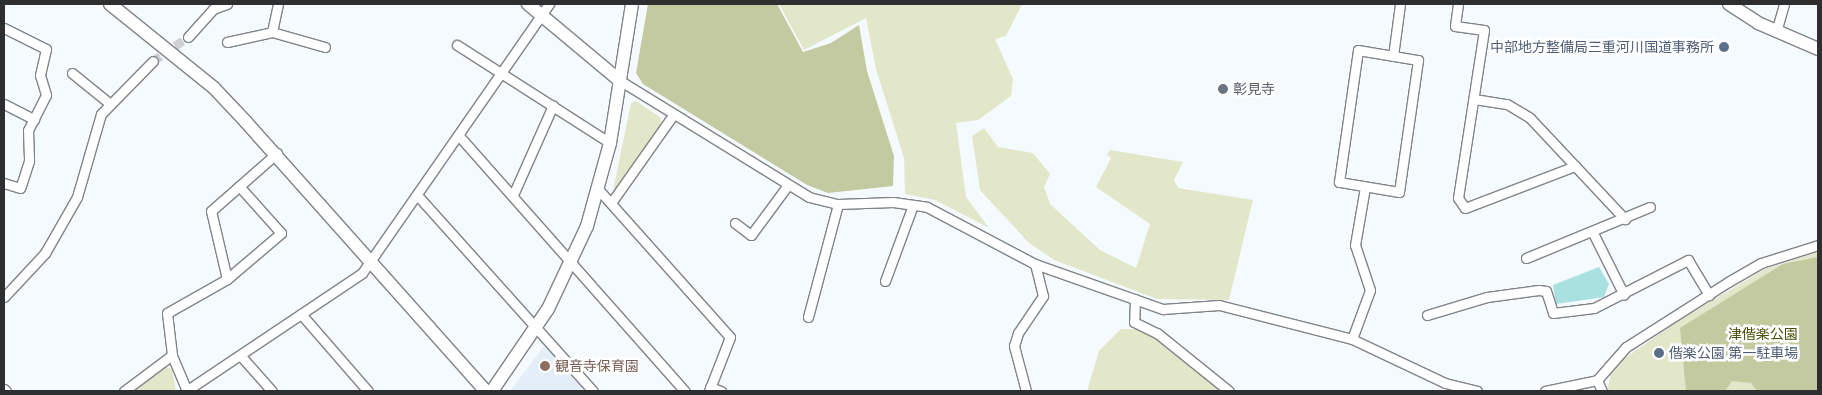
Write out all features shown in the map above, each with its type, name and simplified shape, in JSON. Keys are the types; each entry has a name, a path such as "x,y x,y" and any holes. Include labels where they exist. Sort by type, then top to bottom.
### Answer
{"street":[{"path":"110,4 214,88 277,153 373,260 486,391"},
{"path":"188,37 213,9 227,4"},
{"path":"272,32 278,4"},
{"path":"528,4 619,80 810,198 838,204 913,205 942,213 1036,264 1163,309 1219,306 1352,339 1445,383 1473,391"},
{"path":"239,186 281,233 227,279 167,313 172,355 186,391 362,273 460,137 543,16 549,4"},
{"path":"492,391 536,327 571,262 598,189 610,143 632,4"},
{"path":"1393,56 1400,4"},
{"path":"1458,4 1455,26 1484,30 1458,198 1465,208 1575,166"},
{"path":"1729,4 1742,8 1776,32 1818,49"},
{"path":"1776,32 1784,4"},
{"path":"4,28 46,49 40,75 46,95 28,130 29,161 20,188 4,183"},
{"path":"227,42 272,32 325,47"},
{"path":"457,44 505,72 610,143"},
{"path":"1358,50 1393,56 1418,60 1400,192 1340,182 1358,50"},
{"path":"4,297 45,253 76,197 95,126 109,103 153,61"},
{"path":"72,73 109,103"},
{"path":"1474,99 1507,104 1530,118 1625,219"},
{"path":"4,104 34,119"},
{"path":"513,195 553,105"},
{"path":"611,203 673,115"},
{"path":"460,137 685,391"},
{"path":"227,279 211,211 277,153"},
{"path":"735,223 751,235 788,185"},
{"path":"1352,339 1370,290 1355,245 1364,186"},
{"path":"598,189 730,337 709,389 721,391"},
{"path":"417,195 593,391"},
{"path":"808,317 838,204"},
{"path":"885,281 913,205"},
{"path":"1526,258 1593,233 1650,207"},
{"path":"1593,233 1624,295"},
{"path":"1545,391 1597,380 1626,347 1708,295 1761,263 1818,245"},
{"path":"1427,315 1487,297 1540,290 1546,291 1553,313 1594,308 1624,295 1688,260 1708,295"},
{"path":"1026,391 1014,346 1043,296 1036,264"},
{"path":"1135,299 1134,322 1157,333 1229,391"},
{"path":"301,314 368,391"},
{"path":"124,391 172,355"},
{"path":"240,355 272,391"},
{"path":"1597,380 1602,391"}],"shaded area":[{"name":"観音寺保育園","path":"545,345 582,387 579,391 510,391"}],"green space":[{"path":"648,4 777,4 803,52 831,43 859,25 867,71 894,156 893,186 828,193 807,185 643,84 636,73"},
{"path":"779,4 1022,4 1006,36 995,39 1013,79 1011,96 978,120 956,123 966,197 989,228 935,200 905,194 904,158 876,69 866,18 804,50"},
{"path":"636,101 660,117 662,124 613,191 631,103"},
{"path":"984,128 998,147 1033,153 1050,174 1044,187 1050,204 1100,250 1136,268 1150,224 1096,187 1111,158 1107,155 1110,150 1183,162 1174,180 1178,188 1253,200 1229,300 1157,299 1054,260 1029,243 980,190 972,136"},
{"name":"津偕楽公園","path":"1818,252 1818,391 1607,391 1611,374 1625,358 1678,321 1765,269"},
{"name":"津偕楽公園","path":"1818,257 1818,391 1757,391 1751,383 1732,381 1725,391 1686,391 1680,328 1783,264"},
{"path":"1121,329 1141,329 1157,338 1224,391 1087,391 1099,351"},
{"path":"164,366 172,369 176,391 131,391"}],"water":[{"path":"1599,267 1609,284 1604,297 1556,304 1553,285"}],"tunnel":[{"path":"153,61 188,37"}],"place":[{"name":"中部地方整備局三重河川国道事務所","path":"1724,47"},
{"name":"彰見寺","path":"1223,89"},
{"name":"偕楽公園 第一駐車場","path":"1659,353"},
{"name":"観音寺保育園","path":"545,366"}]}
